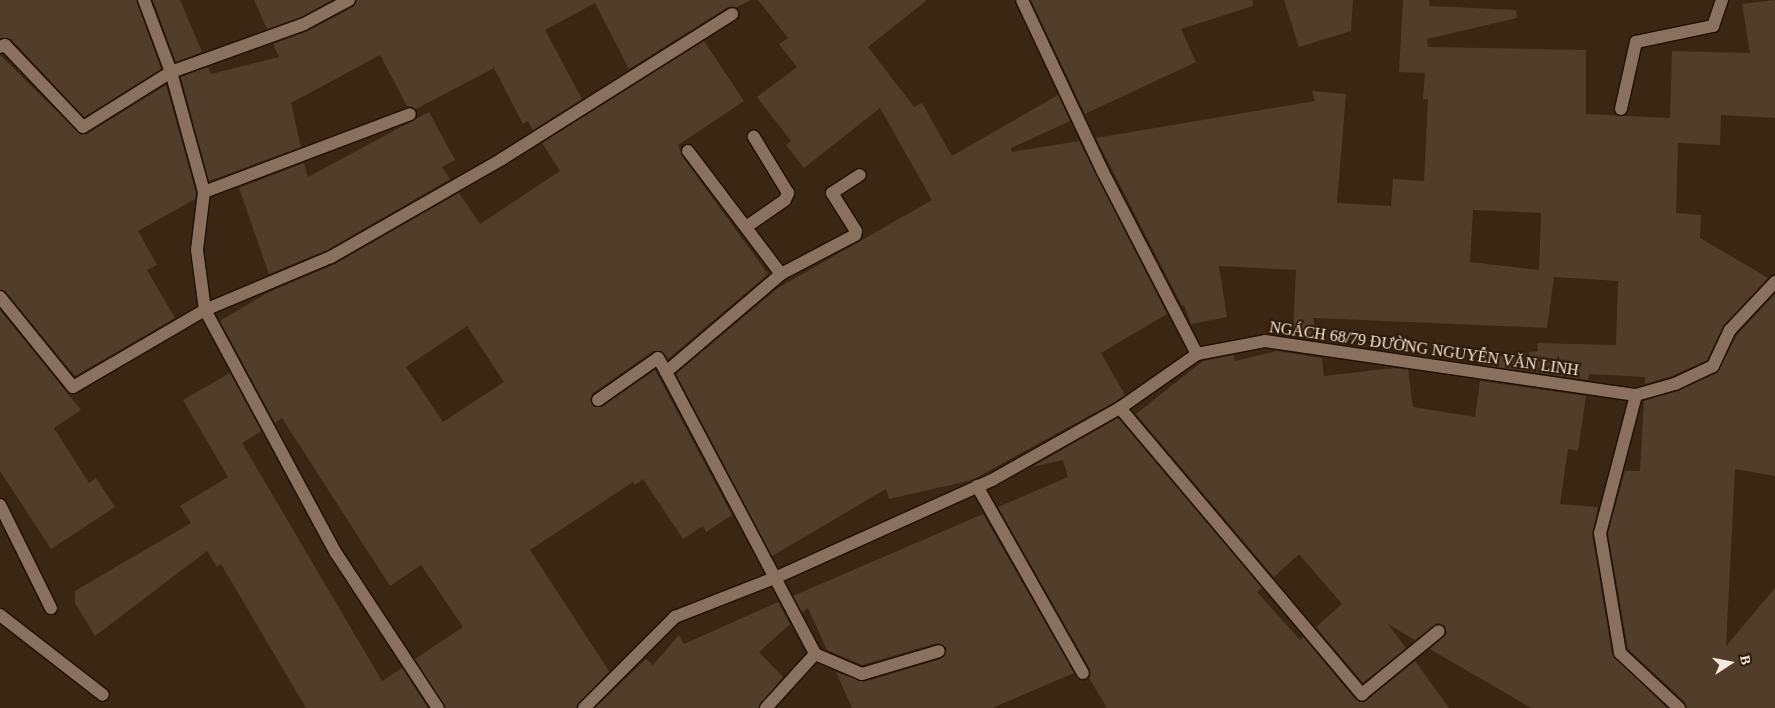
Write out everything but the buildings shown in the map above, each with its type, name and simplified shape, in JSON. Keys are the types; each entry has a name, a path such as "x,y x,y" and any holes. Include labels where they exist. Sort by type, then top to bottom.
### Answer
{"street":[{"path":"144,0 171,72 204,192 197,250 205,310 336,553 438,708"},
{"path":"0,47 5,45 83,127 171,72 304,24 350,0"},
{"path":"1022,0 1103,172 1197,354"},
{"path":"1621,109 1636,42 1713,26 1722,0"},
{"path":"0,297 73,387 205,310 331,257 502,159 732,14"},
{"path":"204,192 410,114"},
{"path":"746,227 785,200 788,193 754,137"},
{"path":"688,151 781,274"},
{"path":"666,372 781,274 855,235 856,232 832,193 860,174"},
{"name":"NGÁCH 68/79 ĐƯỜNG NGUYỄN VĂN LINH","path":"584,708 675,617 777,577 977,486 1120,408 1197,354 1266,341 1636,395 1675,384 1712,366 1730,330 1775,282"},
{"path":"598,400 658,358 777,577 815,654 862,674 939,651"},
{"path":"1636,395 1600,533 1620,653 1679,708"},
{"path":"1120,408 1362,694 1439,631"},
{"path":"977,486 1083,673"},
{"path":"0,506 52,608"},
{"path":"0,615 103,695"},
{"path":"766,708 815,654"}]}
